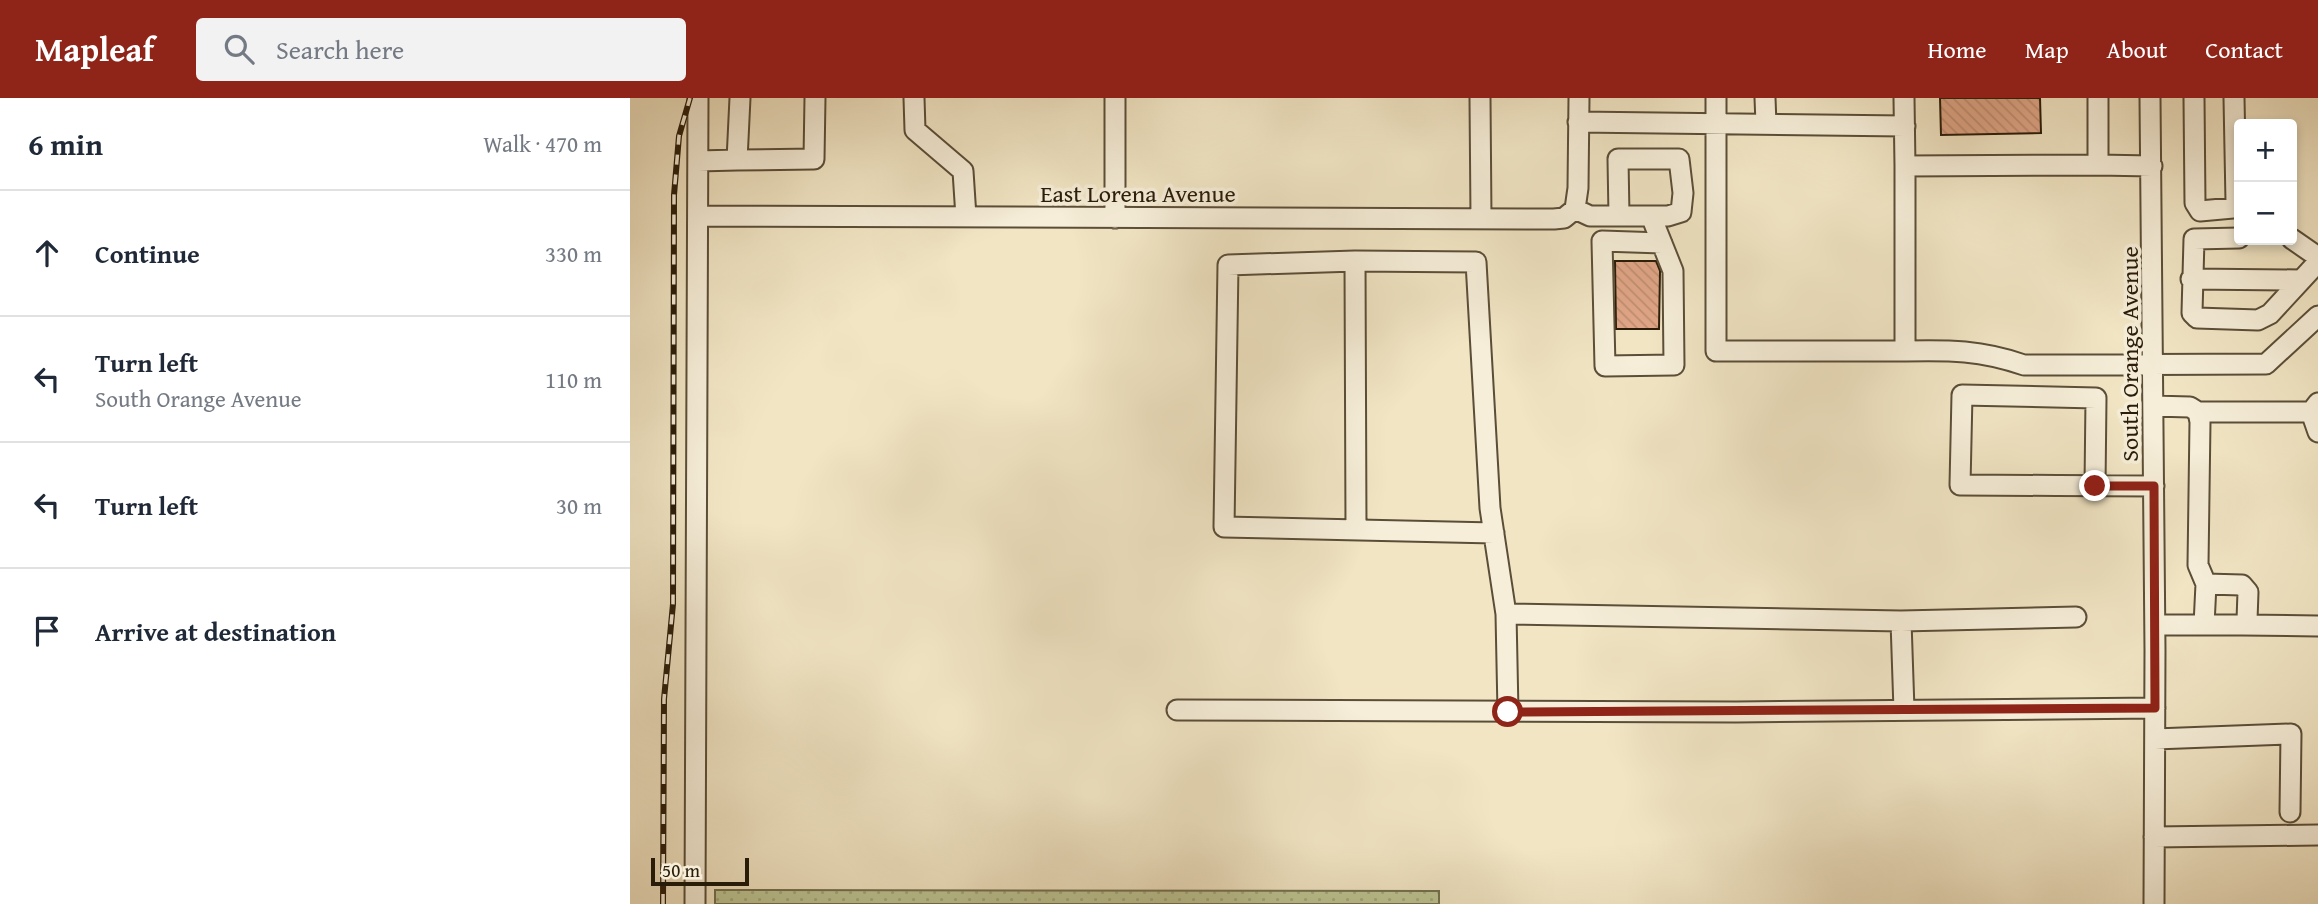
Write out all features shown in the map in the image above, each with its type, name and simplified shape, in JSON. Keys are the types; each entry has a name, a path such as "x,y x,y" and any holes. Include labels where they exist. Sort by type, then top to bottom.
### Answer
{"street":[{"path":"695,904 698,98"},
{"path":"737,160 740,98"},
{"path":"698,161 814,159 815,98"},
{"path":"914,98 915,130 963,171 966,217"},
{"path":"1115,98 1115,218"},
{"path":"1480,98 1480,218"},
{"path":"1578,98 1578,188 1575,209 1590,216 1619,216 1668,216 1681,212 1683,193 1679,159 1618,159 1619,216"},
{"path":"1716,98 1716,351 1958,350 1995,355 2024,365 2266,364 2318,316"},
{"path":"1765,98 1766,124"},
{"path":"1904,98 1905,351"},
{"path":"2098,98 2098,165"},
{"name":"South Orange Avenue","path":"2150,98 2154,406 2154,904"},
{"path":"2194,98 2195,203 2200,211 2233,208 2236,202 2234,98"},
{"path":"1578,122 1905,125"},
{"path":"1905,166 2152,166"},
{"name":"East Lorena Avenue","path":"698,216 1564,218 1575,209"},
{"path":"1651,216 1662,243 1673,271 1674,365 1605,366 1602,241 1662,243"},
{"path":"2234,238 2194,239 2192,313 2197,318 2258,320 2270,314 2318,260 2297,243"},
{"path":"1355,261 1356,530"},
{"path":"1494,533 1224,527 1228,265 1355,261 1476,262 1490,508 1494,533 1506,614 1508,712"},
{"path":"2191,279 2301,280"},
{"path":"2095,486 2096,398 1962,395 1961,485 2095,486 2154,486"},
{"path":"2154,406 2190,407 2198,412 2315,407 2318,432"},
{"path":"2198,412 2198,565 2206,584 2204,625"},
{"path":"2206,584 2242,585 2248,592 2247,620 2242,625"},
{"path":"1506,614 1901,621 2076,617"},
{"path":"1901,621 1904,710"},
{"path":"2155,625 2318,626"},
{"path":"1177,710 1508,712 2155,708"},
{"path":"2154,739 2291,734 2290,812"},
{"path":"2154,837 2318,835"}],"green space":[{"path":"715,890 1439,891 1439,904 715,904"}],"building":[{"path":"1940,98 2040,98 2041,133 1941,135"},
{"path":"1615,261 1656,261 1660,271 1659,329 1616,329"}],"railway":[{"path":"663,904 664,699 673,604 674,195 679,136 690,98"}],"route":[{"path":"1508,712 2155,708 2154,486 2095,486"}]}
